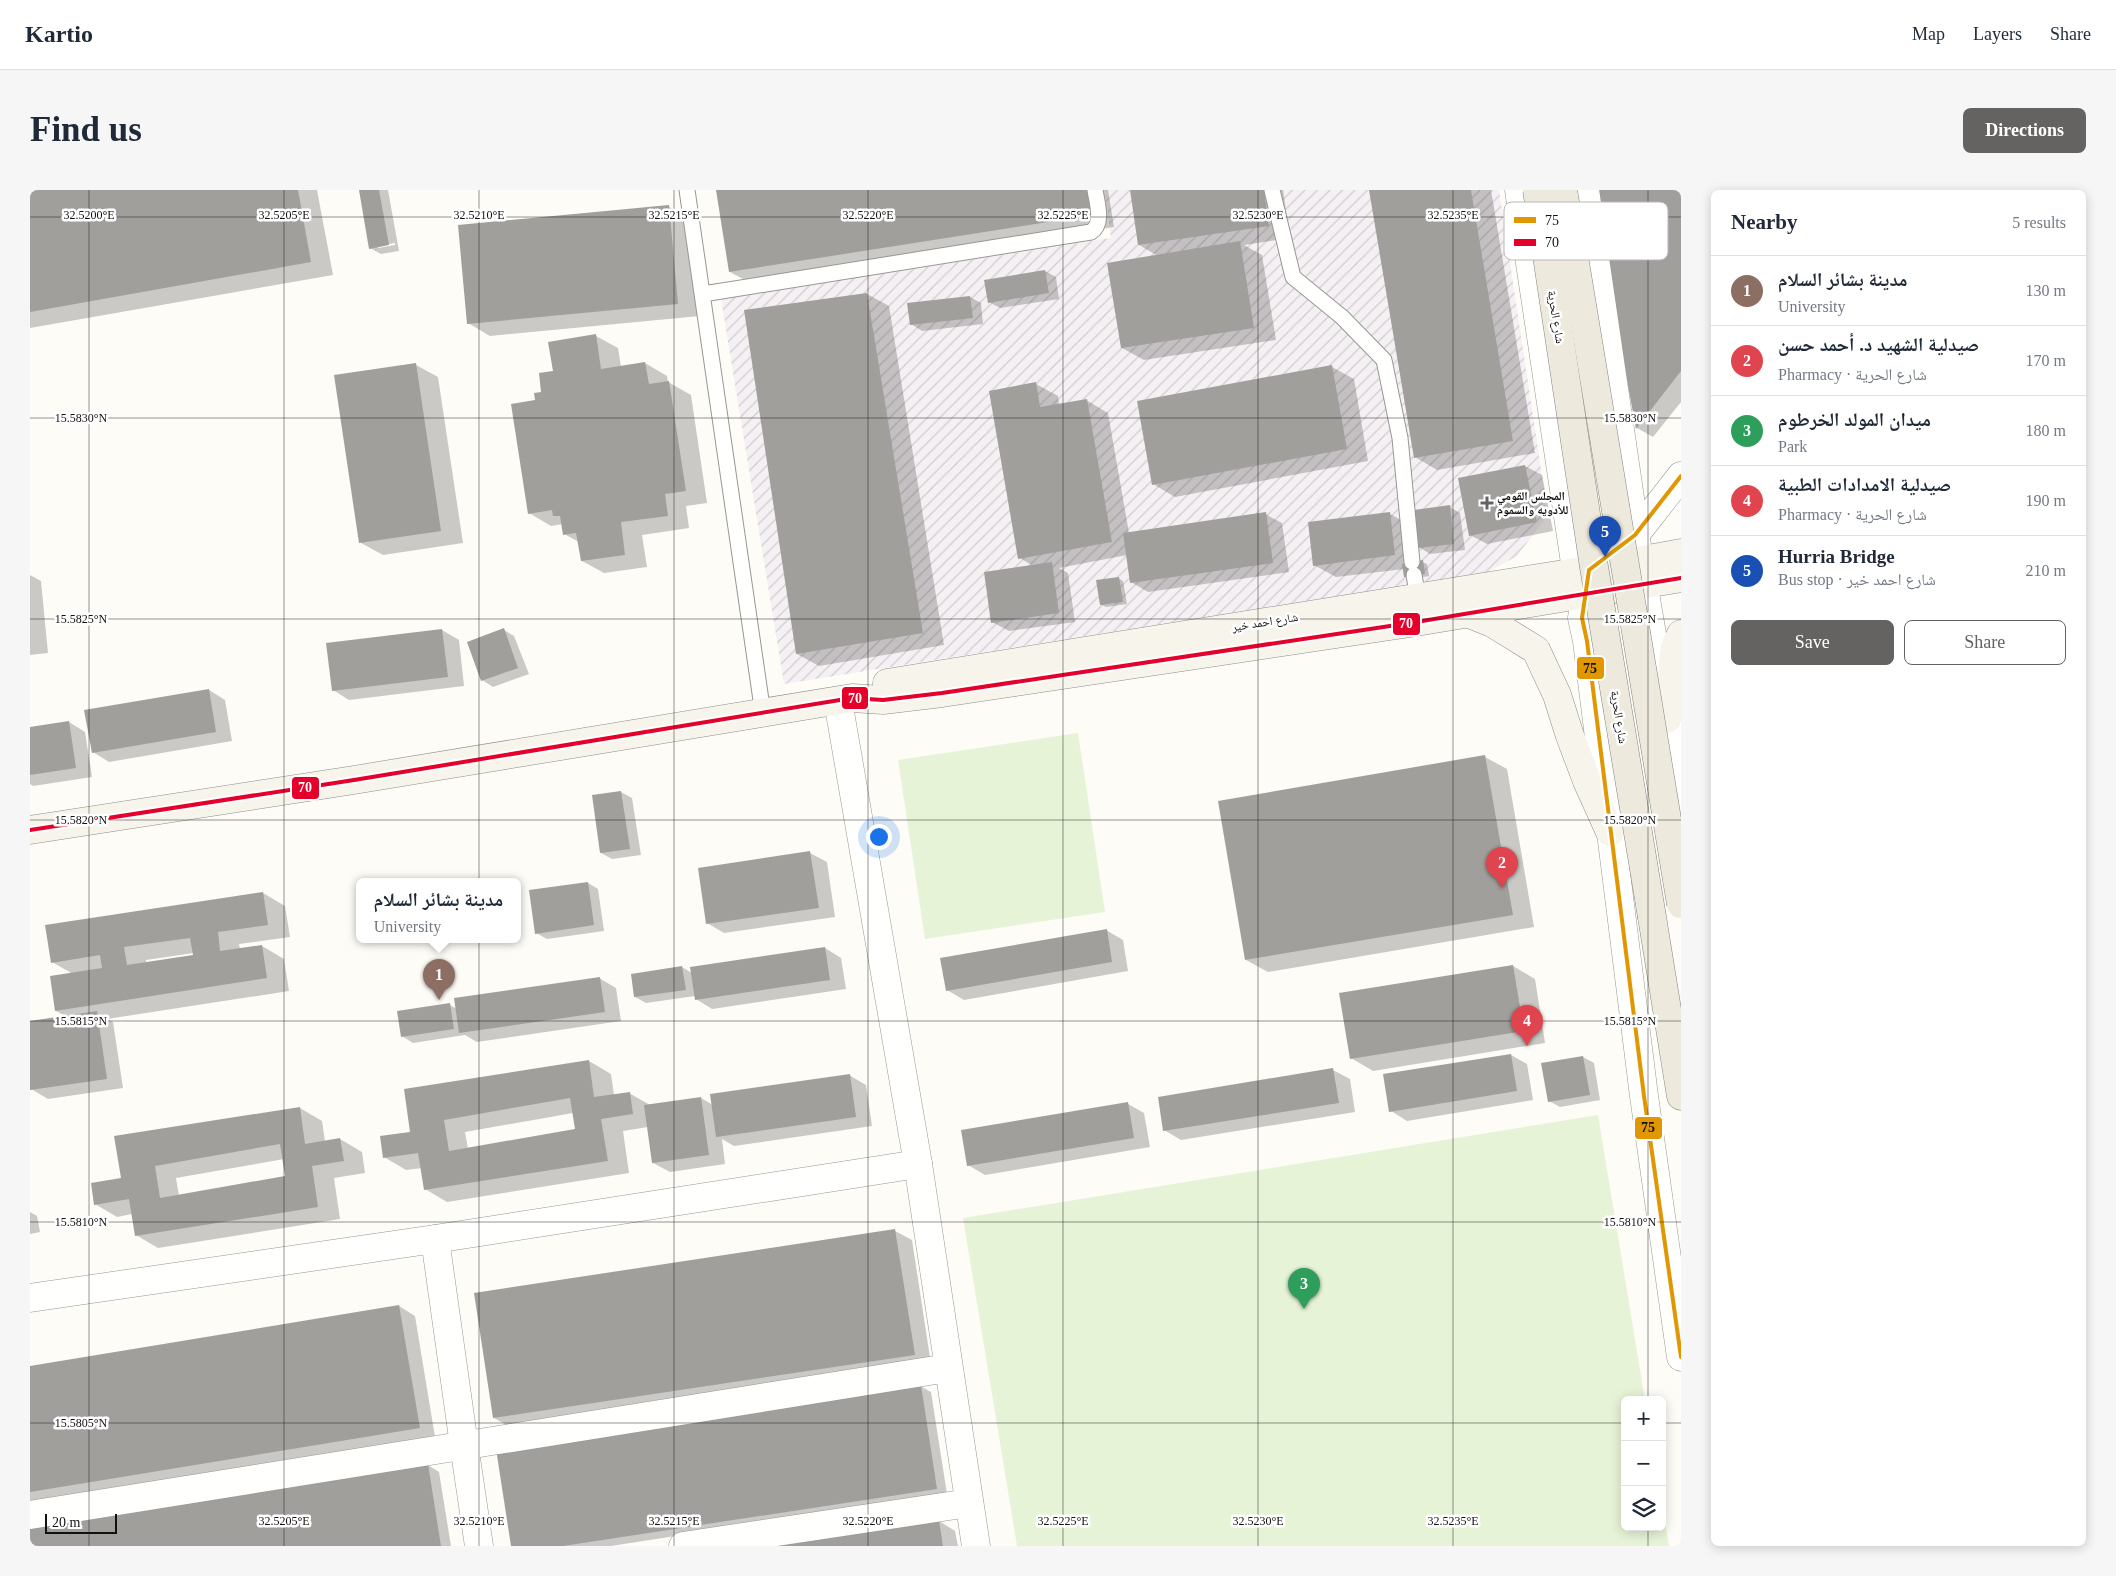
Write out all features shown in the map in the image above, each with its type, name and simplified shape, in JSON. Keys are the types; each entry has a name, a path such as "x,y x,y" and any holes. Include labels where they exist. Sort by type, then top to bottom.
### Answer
{"main road":[{"name":"شارع الحرية","path":"1548,260 1596,576 1681,1096"},
{"path":"1575,260 1681,904"},
{"name":"شارع احمد خير","path":"845,699 883,700 942,693 1467,613 1583,590 1640,560 1681,553"},
{"name":"شارع احمد خير","path":"1640,560 1681,578"},
{"name":"شارع احمد خير","path":"30,830 763,714 845,699 882,684 1415,578 1583,590"},
{"path":"1467,613 1492,623 1536,650 1557,695 1587,781 1610,832"},
{"path":"1666,719 1675,647 1681,634"}],"street":[{"path":"1530,260 1583,590 1588,651 1610,832 1644,1096 1681,1357"},
{"path":"1595,260 1640,560 1681,805"},
{"path":"1583,590 1640,560 1681,476"},
{"path":"845,699 976,1546"},
{"path":"30,1298 436,1239 918,1164"},
{"path":"436,1239 464,1445 480,1546"},
{"path":"30,1515 948,1368"},
{"path":"684,1546 969,1503"}],"lane":[{"path":"687,190 763,714"},
{"path":"703,294 1091,232 1096,229 1099,220 1095,190"},
{"path":"1272,190 1293,277 1342,318 1384,360 1400,438 1415,578"}],"shaded area":[{"path":"1105,190 1499,190 1504,223 1504,260 1510,260 1548,515 1517,556 1488,572 784,684 721,299 1111,238"}],"green space":[{"path":"1078,733 1105,912 925,939 898,760"},
{"path":"1598,1115 1644,1396 1621,1396 1621,1531 1666,1531 1666,1527 1669,1546 1017,1546 963,1218"}],"building":[{"path":"30,190 298,190 311,262 30,312"},
{"path":"359,190 379,190 389,245 369,249"},
{"path":"716,190 1089,190 1093,215 729,272"},
{"path":"1130,190 1264,190 1269,226 1138,245"},
{"path":"1369,190 1471,190 1513,441 1414,458"},
{"path":"1592,190 1681,190 1681,371 1636,429 1605,260 1668,260 1668,202 1594,202"},
{"path":"669,205 678,304 467,324 458,225"},
{"path":"1240,241 1254,328 1121,348 1107,263"},
{"path":"1045,270 1049,293 988,303 984,280"},
{"path":"867,293 923,633 796,654 744,310"},
{"path":"970,296 973,318 910,325 907,303"},
{"path":"596,334 601,369 645,362 649,384 669,381 686,491 665,494 668,516 621,522 625,555 581,561 576,533 563,535 560,516 553,516 552,510 528,514 511,404 535,400 534,393 541,392 539,373 553,371 548,342"},
{"path":"416,363 441,531 359,543 334,375"},
{"path":"1332,365 1347,449 1152,485 1137,401"},
{"path":"1036,382 1040,407 1087,399 1112,542 1018,559 989,391"},
{"path":"1525,465 1537,522 1469,536 1458,478"},
{"path":"1450,505 1454,544 1418,548 1414,510"},
{"path":"1266,512 1273,563 1130,583 1123,533"},
{"path":"1390,512 1395,555 1313,566 1308,522"},
{"path":"1423,560 1425,574 1404,577 1402,564"},
{"path":"1052,562 1059,613 991,623 984,572"},
{"path":"1119,577 1123,602 1100,605 1096,580"},
{"path":"504,628 518,668 481,681 467,642"},
{"path":"442,629 448,677 332,691 326,643"},
{"path":"209,689 216,732 92,753 84,710"},
{"path":"69,721 76,768 30,775 30,727"},
{"path":"1485,755 1513,915 1245,960 1218,801"},
{"path":"621,791 630,849 600,853 592,795"},
{"path":"810,851 819,908 706,924 698,868"},
{"path":"588,882 594,925 535,934 529,890"},
{"path":"263,892 268,925 218,932 220,951 262,945 267,978 55,1011 50,976 102,968 100,955 51,963 45,925","holes":["190,938 193,955 127,965 124,947"]},
{"path":"1107,929 1112,962 946,991 940,958"},
{"path":"825,947 830,980 695,1000 690,967"},
{"path":"1513,965 1524,1031 1350,1059 1339,993"},
{"path":"682,966 686,990 634,997 631,974"},
{"path":"600,977 605,1012 459,1033 454,998"},
{"path":"450,1003 454,1029 401,1037 397,1011"},
{"path":"97,1011 107,1079 30,1090 30,1021"},
{"path":"1511,1054 1517,1091 1389,1112 1383,1074"},
{"path":"1583,1056 1590,1095 1548,1102 1541,1063"},
{"path":"589,1060 594,1097 630,1092 633,1114 601,1119 608,1161 424,1190 418,1153 383,1158 380,1136 410,1132 404,1089","holes":["570,1098 575,1129 449,1151 444,1120"]},
{"path":"1333,1068 1339,1103 1163,1131 1158,1097"},
{"path":"850,1074 856,1117 716,1137 710,1094"},
{"path":"701,1097 709,1155 652,1163 644,1105"},
{"path":"1128,1102 1134,1138 967,1166 961,1130"},
{"path":"300,1107 305,1144 340,1138 344,1161 312,1166 318,1207 135,1236 129,1199 94,1205 91,1183 121,1178 114,1136","holes":["280,1144 285,1176 160,1198 155,1166"]},
{"path":"895,1229 915,1355 493,1418 474,1293"},
{"path":"399,1305 420,1428 30,1492 30,1366"},
{"path":"921,1385 937,1489 563,1546 511,1546 496,1449"},
{"path":"428,1464 441,1546 30,1546 30,1525"},
{"path":"939,1520 943,1546 775,1546"}],"transit line":[{"name":"75","path":"1681,476 1635,535 1589,570 1582,618 1587,641 1644,1096 1681,1357"},
{"name":"70","path":"30,830 354,780 852,698 883,700 942,693 1410,623 1681,578"}],"place":[{"name":"المجلس القومي للأدويه والسموم","path":"1487,503"},
{"name":"Hurria Bridge","path":"1605,557"},
{"name":"صيدلية الشهيد د. أحمد حسن","path":"1502,888"},
{"name":"مدينة بشائر السلام","path":"439,1000"},
{"name":"صيدلية الامدادات الطبية","path":"1527,1046"},
{"name":"ميدان المولد الخرطوم","path":"1304,1309"}]}
